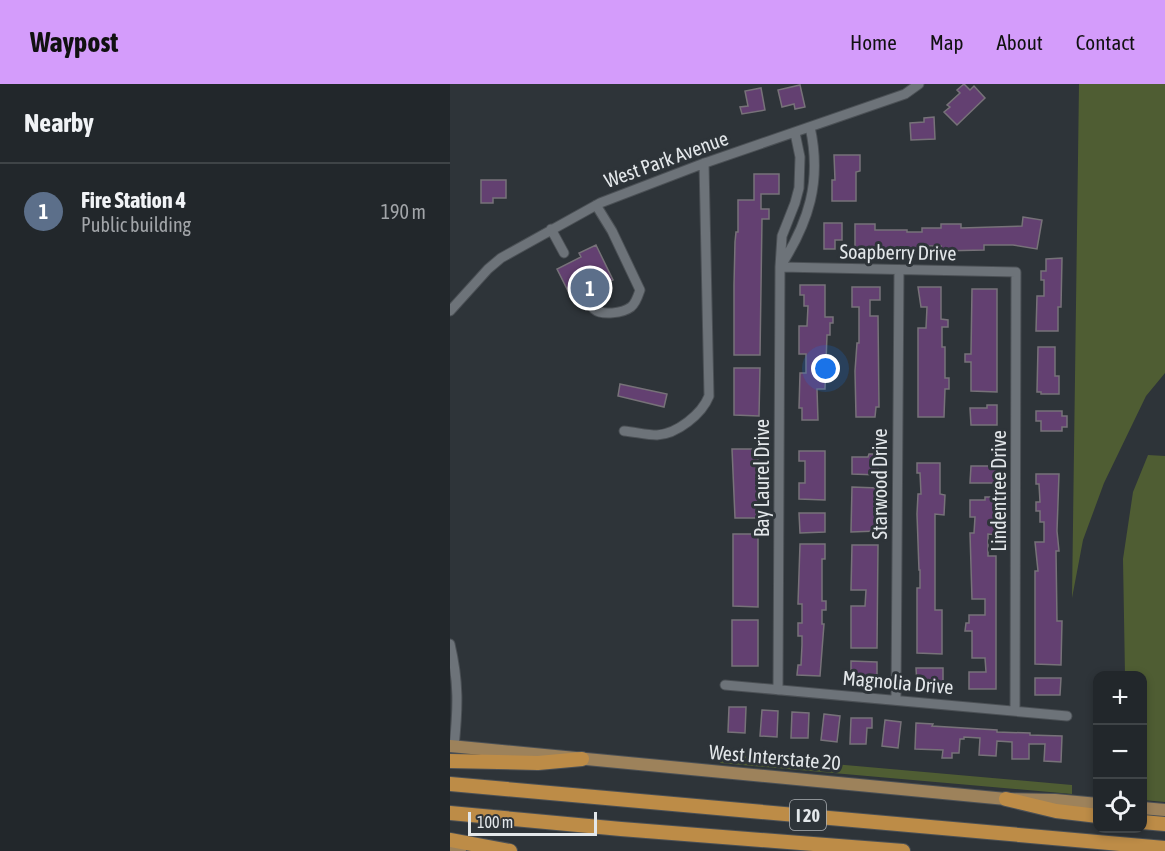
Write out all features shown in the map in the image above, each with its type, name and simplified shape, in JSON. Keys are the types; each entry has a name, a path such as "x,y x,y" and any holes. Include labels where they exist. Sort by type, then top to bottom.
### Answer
{"highway":[{"path":"450,761 538,763 582,759"},
{"name":"I 20","path":"450,784 1165,848"},
{"path":"1006,799 1056,811 1093,815"},
{"name":"I 20","path":"450,813 903,851"},
{"path":"1147,822 1165,824"},
{"path":"450,840 510,851"}],"main road":[{"name":"West Interstate 20","path":"452,747 1006,799 1093,804"},
{"path":"1147,808 1165,810"},
{"path":"450,850 460,851"}],"street":[{"name":"West Park Avenue","path":"450,311 501,258 596,205 704,163 905,94 919,84"},
{"path":"780,267 794,246 809,207 815,182 815,148 810,127"},
{"name":"Bay Laurel Drive","path":"778,690 780,267 782,236 795,203 800,172 798,142 795,133"},
{"path":"624,431 658,435 675,430 706,404 709,396 704,163"},
{"path":"795,203 809,207"},
{"path":"585,297 594,309 601,313 619,312 631,307 637,300 640,290 612,231 596,205"},
{"path":"551,229 564,253"},
{"name":"Soapberry Drive","path":"780,267 1016,272"},
{"name":"Starwood Drive","path":"896,699 899,270"},
{"name":"Lindentree Drive","path":"1015,710 1016,272"},
{"path":"450,644 456,669 459,706 452,747"},
{"name":"Magnolia Drive","path":"725,685 1067,716"}],"green space":[{"path":"1079,84 1165,84 1165,373 1146,396 1104,483 1083,540 1072,598"},
{"path":"1148,455 1165,456 1165,802 1147,800 1147,671 1125,671 1123,559 1133,492"},
{"path":"720,754 1072,785 1072,794 720,763"}],"building":[{"path":"964,84 970,90 974,86 985,98 957,125 944,112 950,107 947,105 960,93 957,90"},
{"path":"800,85 805,107 795,109 794,104 782,107 778,90"},
{"path":"761,88 765,110 742,114 740,107 748,106 745,91"},
{"path":"934,117 935,139 911,140 910,123 924,122 924,118"},
{"path":"834,155 860,155 860,171 856,172 856,201 832,201 832,180 835,180"},
{"path":"754,174 779,174 779,194 761,194 761,209 769,209 769,219 762,219 760,355 734,355 735,242 736,232 738,232 738,200 754,200"},
{"path":"481,180 506,180 506,198 493,198 493,203 481,203"},
{"path":"1023,217 1042,220 1037,249 1013,245 984,245 984,250 941,251 941,246 924,246 924,250 855,249 855,224 875,224 875,230 922,232 922,228 941,228 941,224 961,224 961,228 1022,226"},
{"path":"824,223 842,223 842,240 835,240 835,249 824,249"},
{"path":"596,245 613,280 589,291 582,291 572,299 557,269 581,257 579,253"},
{"path":"1062,258 1058,331 1036,331 1037,296 1044,296 1044,280 1041,280 1041,271 1046,271 1046,259"},
{"path":"800,285 825,285 825,317 833,317 833,323 830,323 830,335 827,335 825,389 817,389 818,420 802,420 802,408 799,408 800,373 806,373 806,354 799,354 799,326 807,326 808,306 804,306 804,295 800,295"},
{"path":"852,287 880,287 880,300 870,300 870,316 878,316 879,407 876,407 875,417 856,417 855,371 857,343 859,343 859,307 852,307"},
{"path":"918,287 941,287 941,319 948,320 948,327 942,327 942,347 945,347 945,378 949,378 949,389 945,389 944,417 918,417 918,328 926,328 927,307 921,307"},
{"path":"972,289 997,289 997,392 971,391 971,362 965,362 965,354 971,354"},
{"path":"1038,347 1055,347 1055,376 1059,376 1059,394 1037,392"},
{"path":"734,368 760,368 759,416 734,415"},
{"path":"620,384 667,394 664,407 618,396"},
{"path":"987,405 997,405 997,425 971,425 970,408 987,408"},
{"path":"1036,411 1062,411 1062,416 1067,416 1067,427 1062,427 1062,431 1041,431 1041,421 1036,421"},
{"path":"732,449 758,449 759,518 735,518"},
{"path":"799,451 825,451 825,500 799,499 799,483 805,483 805,461 799,461"},
{"path":"869,454 878,454 878,475 852,474 852,457 868,457"},
{"path":"917,463 940,463 940,494 945,495 944,515 935,514 935,610 942,610 942,654 917,653 917,588 920,588 920,570 917,514 918,494 921,494"},
{"path":"971,466 997,466 996,483 970,483"},
{"path":"1036,474 1059,474 1057,531 1059,551 1056,551 1057,621 1062,621 1061,665 1035,664 1035,571 1038,571 1035,542 1044,542 1044,522 1040,522 1040,511 1036,511 1036,502 1040,502"},
{"path":"852,487 878,488 878,531 851,532"},
{"path":"985,497 996,497 997,535 988,534 988,556 996,556 996,689 969,689 969,672 986,672 985,658 972,658 972,631 965,631 966,623 969,623 969,615 985,615 985,599 972,599 970,533 974,533 975,517 970,517 970,500 985,500"},
{"path":"799,513 825,513 825,532 800,533"},
{"path":"733,534 758,534 758,607 733,606"},
{"path":"800,544 825,544 825,559 822,559 822,601 826,601 826,610 822,610 822,624 824,624 820,676 797,675 798,665 801,665 802,645 802,636 798,636 798,623 802,623 802,604 798,604"},
{"path":"852,545 878,545 877,648 851,648 851,606 865,606 866,590 851,590"},
{"path":"732,620 758,620 758,666 732,666"},
{"path":"851,661 877,662 877,679 851,678"},
{"path":"916,668 943,668 943,684 917,684"},
{"path":"1035,678 1061,678 1060,695 1035,695"},
{"path":"729,707 746,707 745,733 728,732"},
{"path":"762,710 778,711 777,737 760,736"},
{"path":"792,712 809,713 808,738 791,738"},
{"path":"824,714 840,716 837,742 821,740"},
{"path":"851,718 872,718 872,728 867,728 866,744 850,744"},
{"path":"885,720 901,722 898,748 882,746"},
{"path":"916,723 997,730 997,732 1030,733 1030,735 1062,736 1061,762 1044,761 1045,744 1029,744 1029,759 1012,759 1012,742 997,741 996,756 979,755 980,738 964,737 960,739 959,753 952,753 952,758 942,758 943,750 915,749"}],"place":[{"name":"Fire Station 4","path":"590,288"}]}
